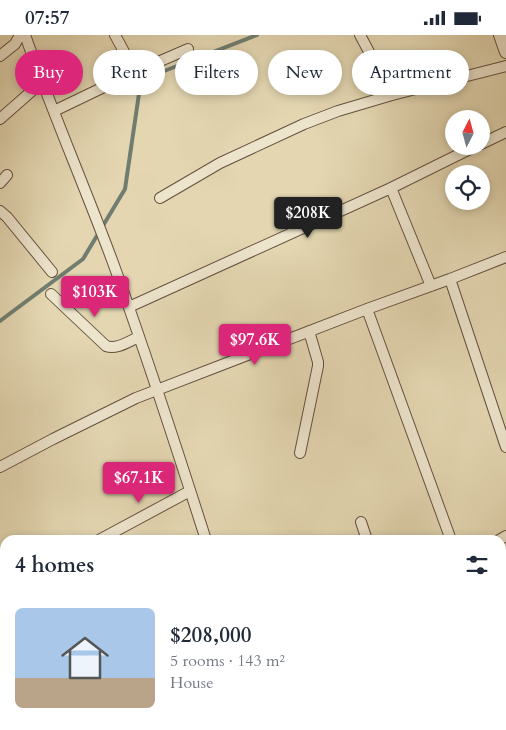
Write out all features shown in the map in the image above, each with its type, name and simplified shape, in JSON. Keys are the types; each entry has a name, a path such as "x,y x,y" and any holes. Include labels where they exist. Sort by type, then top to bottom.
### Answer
{"street":[{"path":"0,56 15,44 20,35"},
{"path":"25,35 30,50"},
{"path":"115,35 123,50"},
{"path":"360,35 368,50"},
{"path":"500,35 506,52"},
{"path":"165,59 188,49"},
{"path":"469,75 506,66"},
{"path":"54,111 93,92"},
{"path":"0,119 27,95"},
{"path":"47,95 129,307 158,389 204,535"},
{"path":"160,197 220,163 304,124 338,111 392,95"},
{"path":"490,140 506,132"},
{"path":"129,307 391,188 458,155"},
{"path":"391,188 431,286"},
{"path":"0,211 52,272"},
{"path":"0,467 126,402 506,257"},
{"path":"450,279 506,447"},
{"path":"51,294 106,346 115,347 139,337"},
{"path":"366,309 449,535"},
{"path":"300,453 318,366 310,331"},
{"path":"108,535 190,491"},
{"path":"361,522 365,535"}],"waterway":[{"path":"0,321 83,259 125,189 141,80 257,35"}]}
